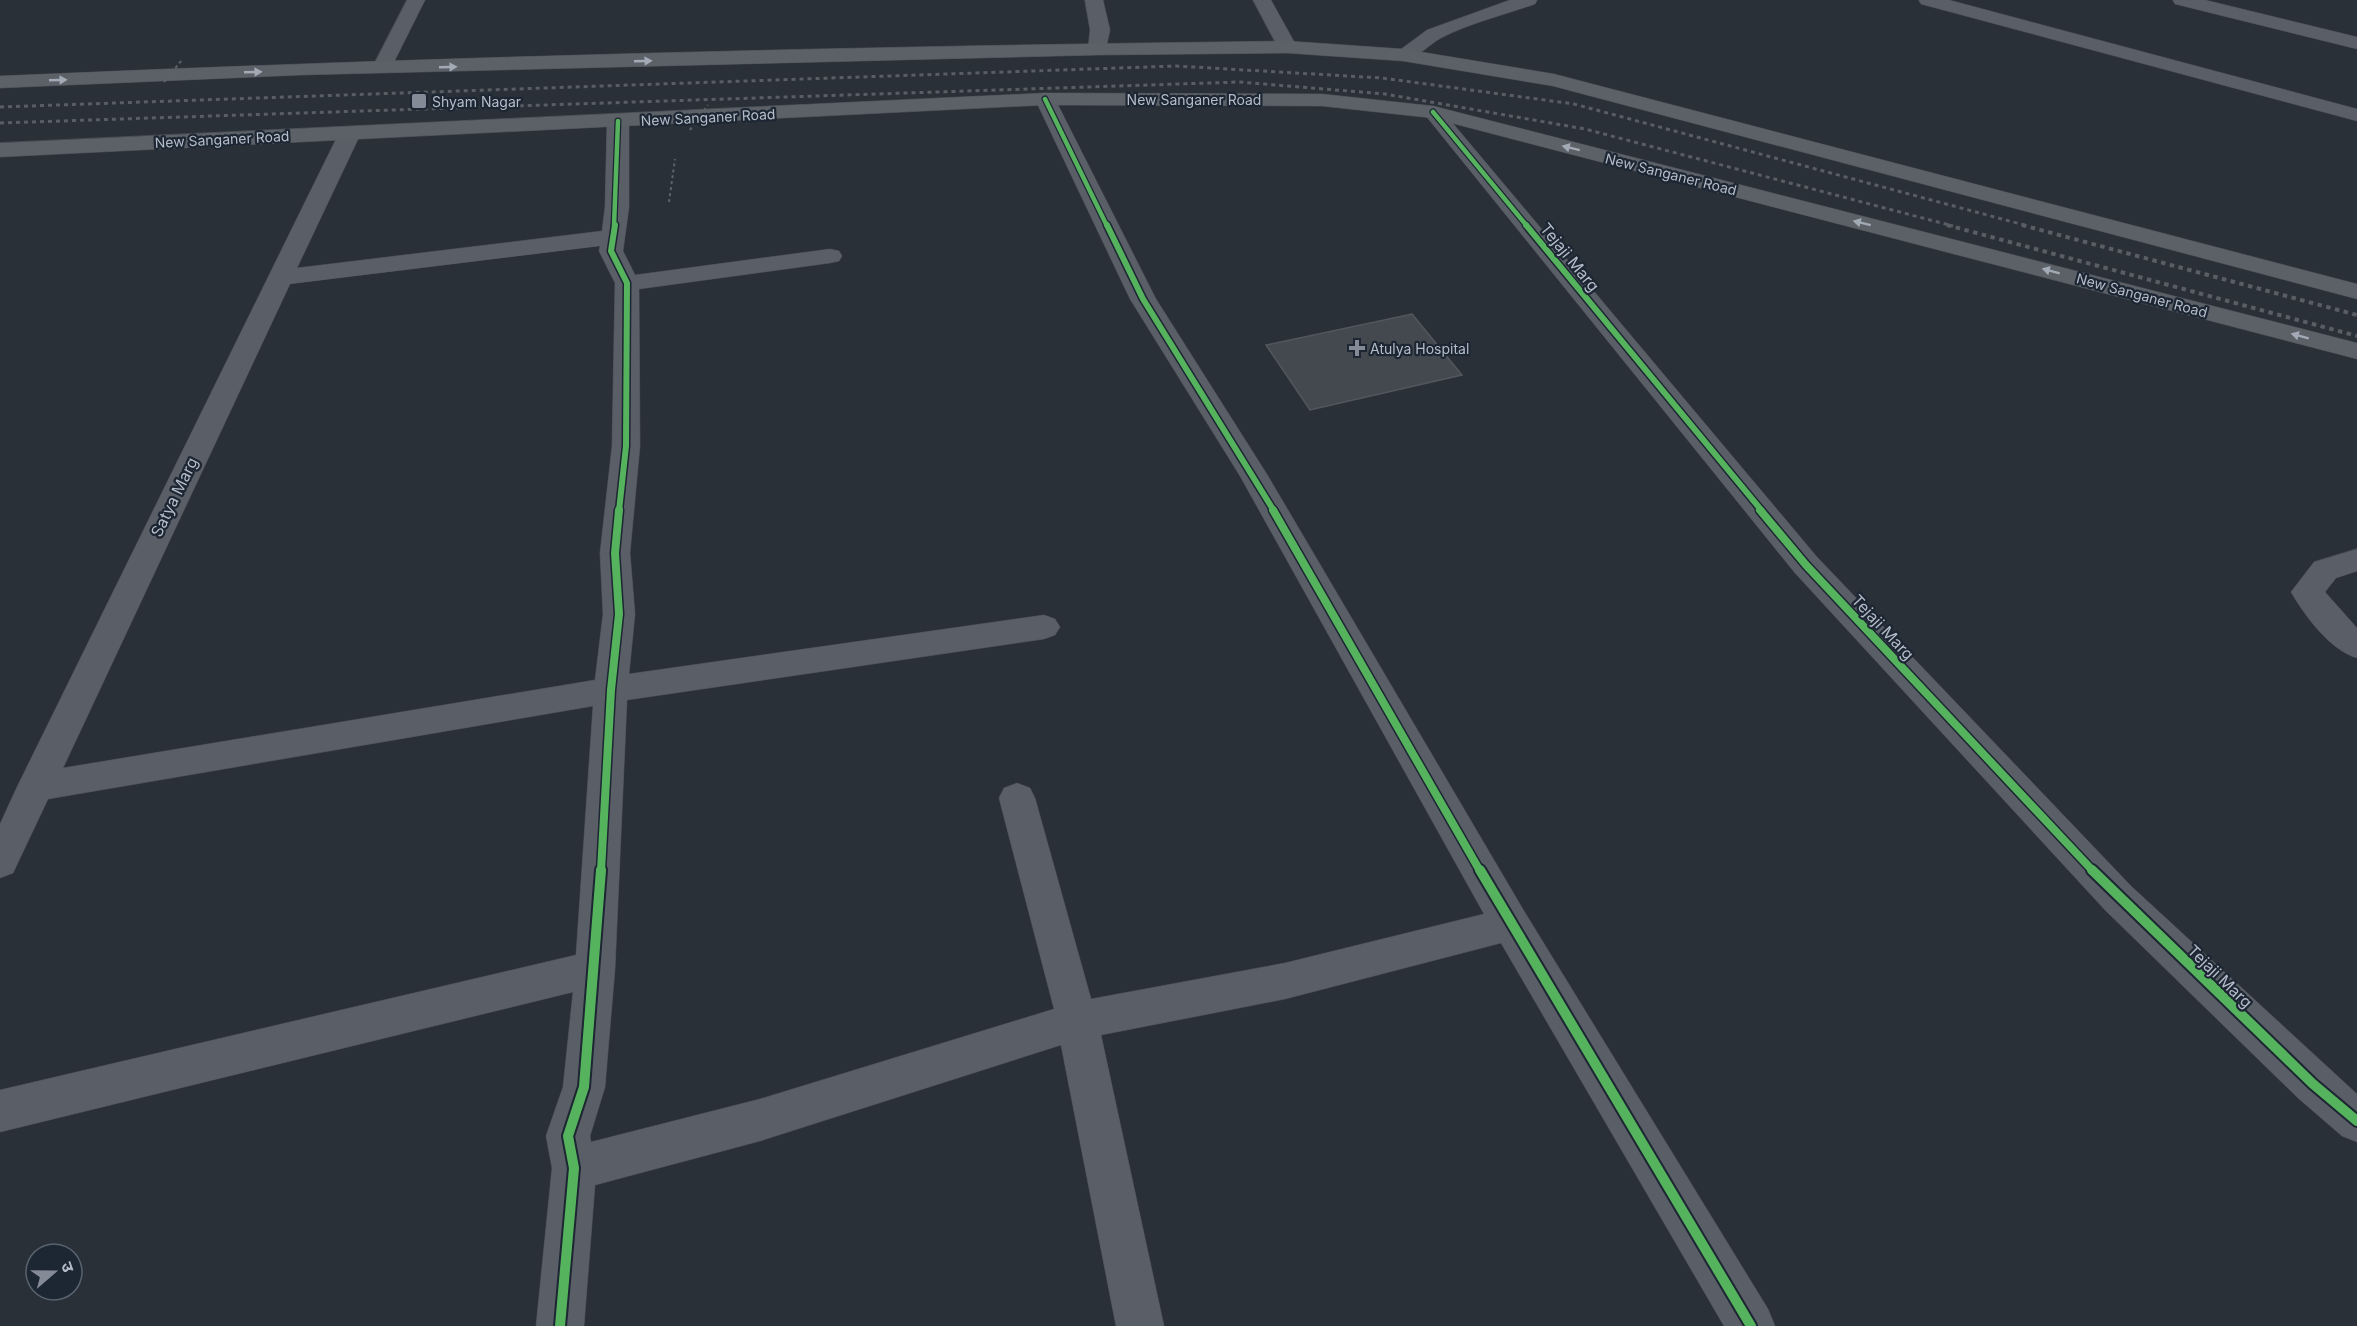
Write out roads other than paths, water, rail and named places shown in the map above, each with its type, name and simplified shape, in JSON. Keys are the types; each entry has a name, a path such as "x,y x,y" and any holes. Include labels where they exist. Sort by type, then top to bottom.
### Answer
{"main road":[{"name":"New Sanganer Road","path":"0,150 1046,99 1287,47 1403,56 1554,80 2357,292"},
{"name":"New Sanganer Road","path":"0,82 382,68 1098,49 1158,74 1322,100 1432,112 2357,351"}],"street":[{"path":"382,68 416,0"},
{"path":"1094,0 1100,30 1098,49"},
{"path":"1262,0 1287,47"},
{"path":"1403,56 1434,34 1528,0"},
{"path":"1928,0 2357,115"},
{"path":"2182,0 2357,43"},
{"path":"1046,99 1143,299 1254,477 1510,923 1751,1326"},
{"name":"Tejaji Marg","path":"1432,112 1806,565 2118,898 2313,1084 2357,1121"},
{"path":"560,1326 574,1168 568,1136 585,1087 595,969 611,690 619,614 615,553 626,446 627,283 611,251 617,207 618,121"},
{"name":"Satya Marg","path":"0,862 350,134"},
{"path":"279,278 613,237"},
{"path":"627,283 830,256"},
{"path":"2357,560 2325,570 2307,592 2342,633 2357,646"},
{"path":"35,787 611,690 1044,627"},
{"path":"1017,798 1077,1020 1140,1326"},
{"path":"574,1168 760,1120 1077,1020 1285,981 1471,935 1510,923"},
{"path":"0,1111 595,969"},
{"path":"2313,1084 2357,1089"}],"railway":[{"path":"0,107 1176,66 1382,78 1574,104 2028,226"},
{"path":"0,123 1239,82 1385,94 1585,129 1953,226"},
{"path":"1947,225 2357,336"},
{"path":"2022,225 2357,315"}],"place":[{"name":"Shyam Nagar","path":"419,101"},
{"name":"Atulya Hospital","path":"1357,348"}]}
